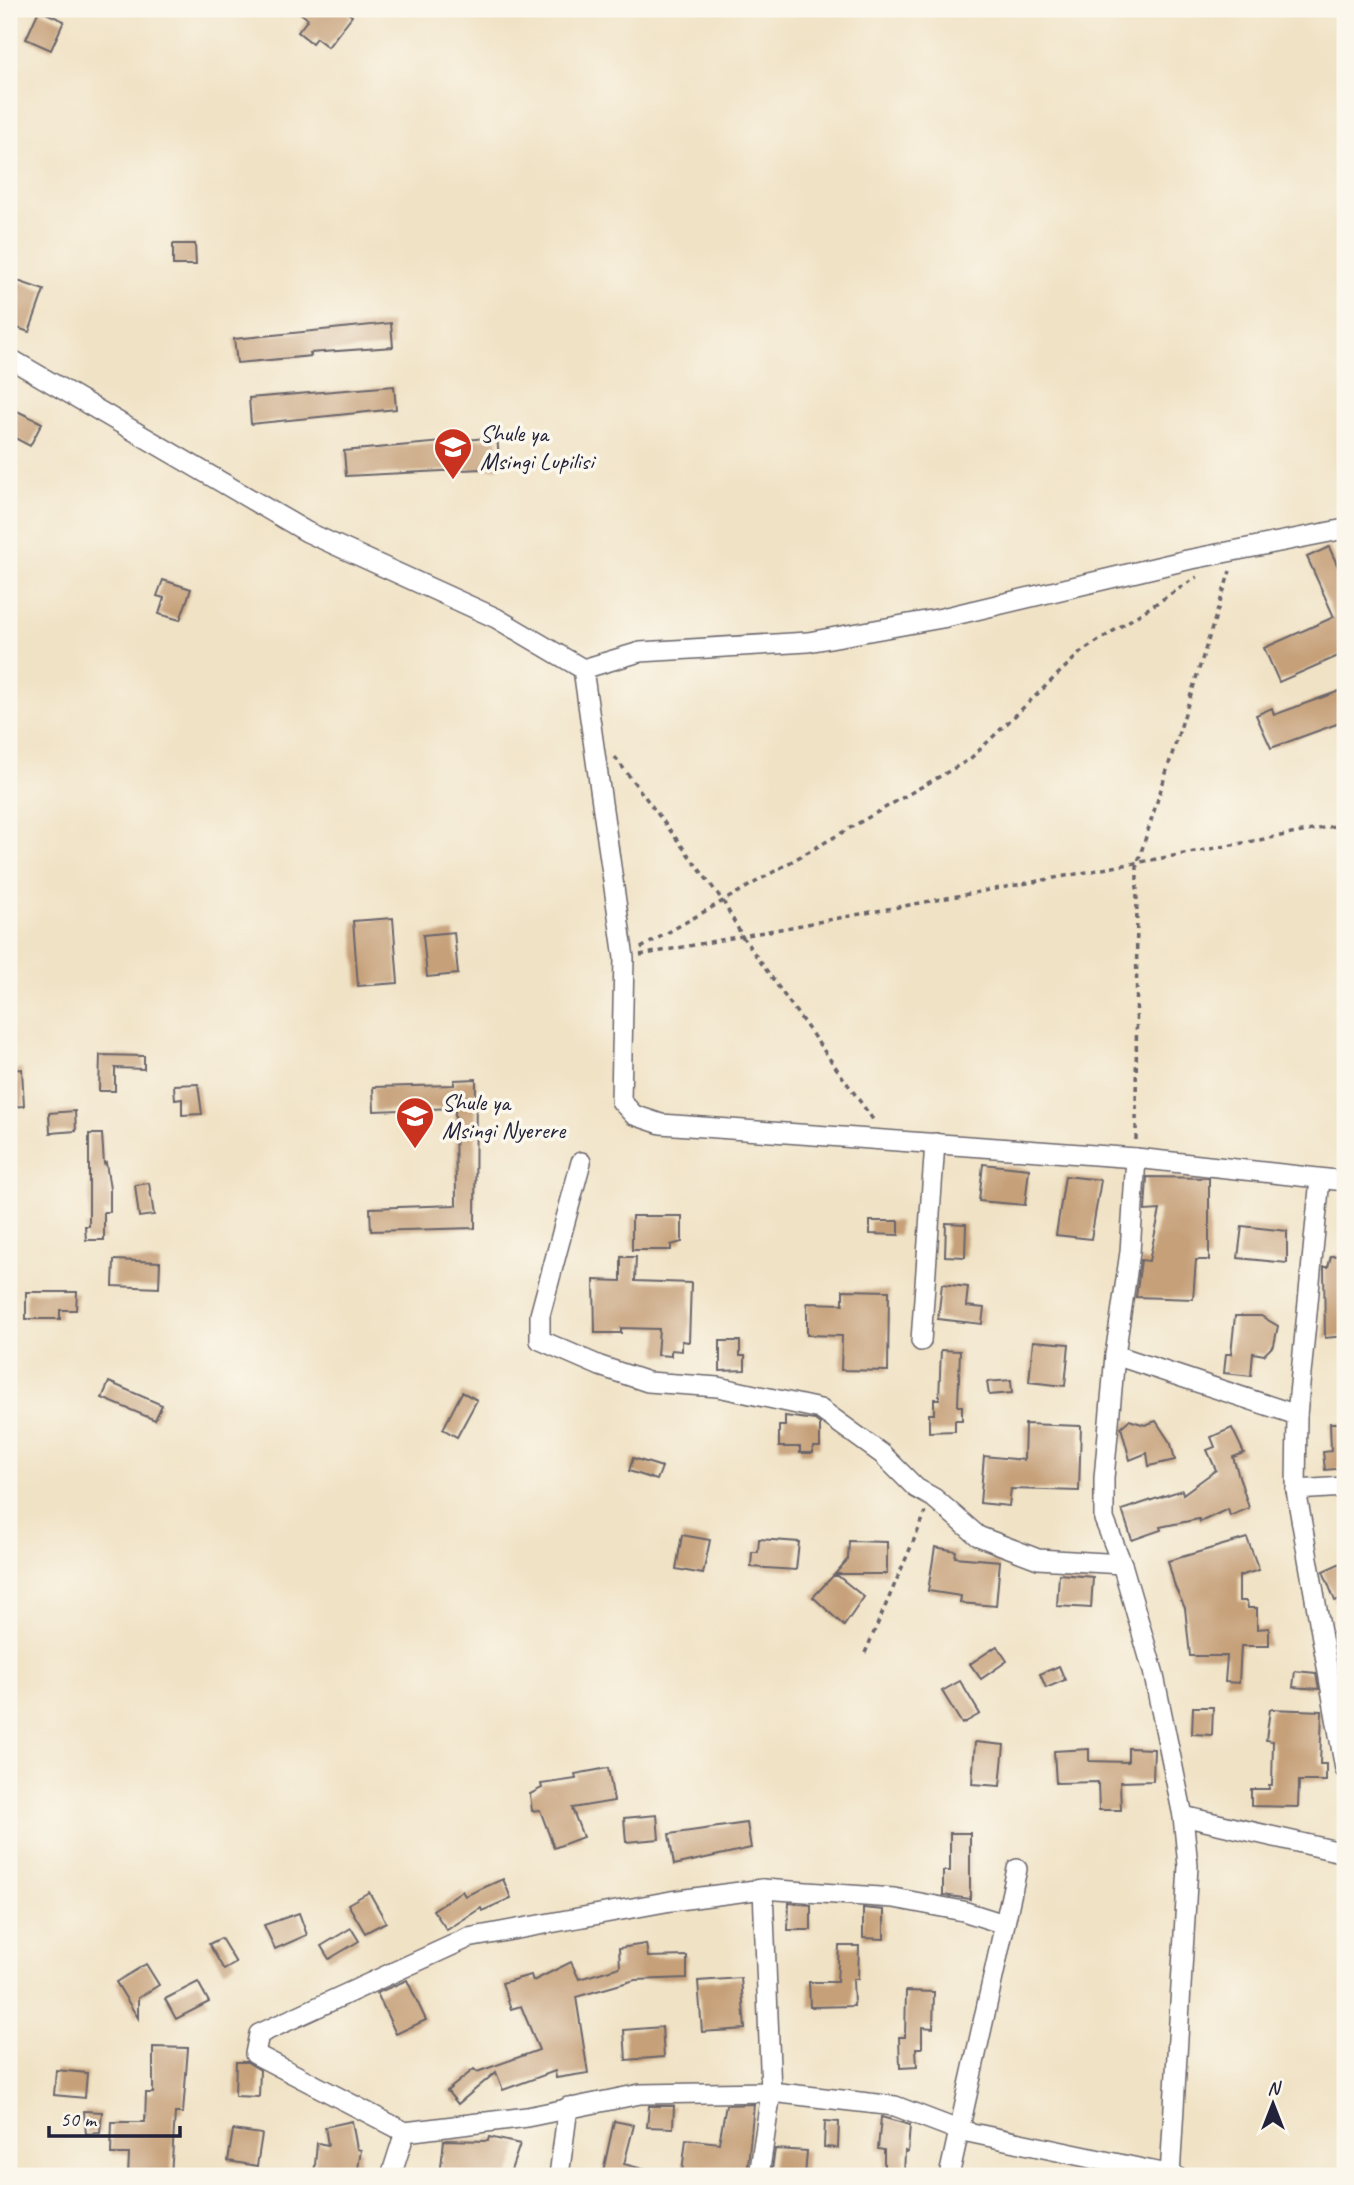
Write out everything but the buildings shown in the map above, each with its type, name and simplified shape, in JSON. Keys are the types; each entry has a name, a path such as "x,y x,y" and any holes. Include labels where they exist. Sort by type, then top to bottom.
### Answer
{"street":[{"path":"9,358 307,532 496,618 583,669 640,652 808,642 942,618 1187,560 1345,529"},
{"path":"583,669 624,958 621,1101 635,1115 661,1124 1136,1158 1345,1181"},
{"path":"921,1341 935,1143"},
{"path":"1004,1924 963,1911 894,1898 763,1889 671,1901 468,1938 259,2034 256,2053 405,2132 527,2117 640,2094 771,2092 895,2106 958,2130 1172,2176 1188,1866 1183,1816 1153,1671 1122,1564 1104,1519 1104,1478 1115,1354 1130,1252 1136,1158"},
{"path":"581,1162 540,1315 540,1340 600,1366 648,1382 718,1387 820,1409 882,1454 916,1488 934,1498 978,1536 1038,1559 1122,1564"},
{"path":"1320,1179 1297,1415 1296,1490 1345,1769"},
{"path":"1115,1354 1297,1415"},
{"path":"1296,1490 1345,1487"},
{"path":"1183,1816 1345,1853"},
{"path":"949,2176 1017,1869"},
{"path":"759,2176 771,2092 763,1889"},
{"path":"559,2176 568,2108"},
{"path":"391,2176 405,2132"}],"path":[{"path":"1136,1158 1137,864 1236,552"},
{"path":"624,958 971,759 1081,652 1203,573"},
{"path":"592,727 723,901 742,936 887,1139"},
{"path":"624,958 1345,824"},
{"path":"865,1653 885,1611 919,1525 934,1498"}],"place":[{"name":"Shule ya Msingi Lupilisi","path":"453,481"},
{"name":"Shule ya Msingi Nyerere","path":"415,1150"}]}
